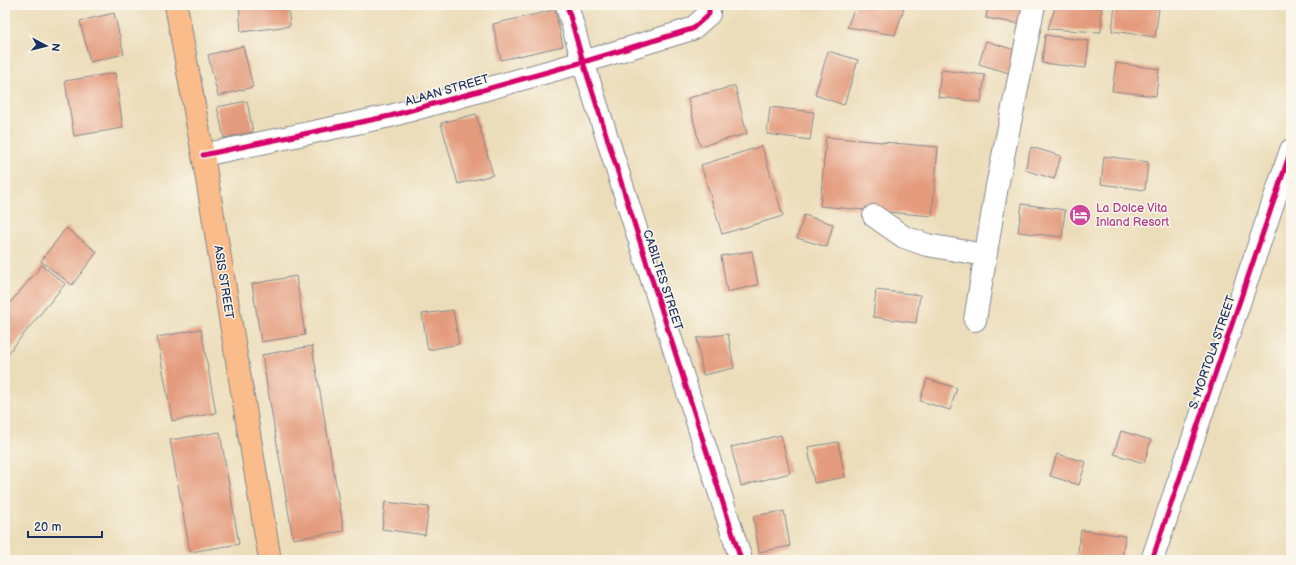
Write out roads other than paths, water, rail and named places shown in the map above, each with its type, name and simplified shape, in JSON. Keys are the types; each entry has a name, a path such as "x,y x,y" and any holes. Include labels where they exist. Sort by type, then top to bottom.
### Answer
{"main road":[{"name":"ASIS STREET","path":"176,5 203,155 270,560"}],"street":[{"name":"CABILTES STREET","path":"567,5 583,62 741,560"},
{"name":"ALAAN STREET","path":"203,155 390,116 583,62 692,29 708,14 709,5"},
{"path":"975,320 997,186 1034,5"},
{"name":"S. MORTOLA STREET","path":"1152,560 1291,150"},
{"path":"874,216 904,237 927,245 985,255"}],"place":[{"name":"La Dolce Vita Inland Resort","path":"1080,215"}]}
